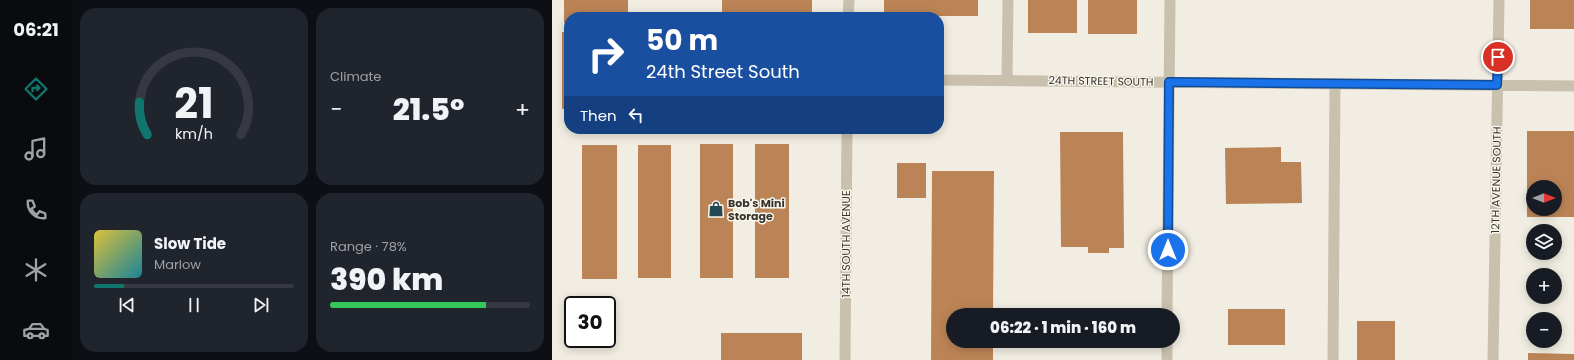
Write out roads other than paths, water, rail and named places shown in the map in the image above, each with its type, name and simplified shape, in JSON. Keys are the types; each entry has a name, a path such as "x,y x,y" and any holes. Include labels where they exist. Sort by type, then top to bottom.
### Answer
{"street":[{"path":"848,0 848,12"},
{"path":"1008,0 1008,79"},
{"path":"1167,308 1170,0"},
{"name":"12TH AVENUE SOUTH","path":"1493,360 1499,0"},
{"name":"24TH STREET SOUTH","path":"944,80 1008,79 1574,86"},
{"path":"1333,360 1335,84"},
{"name":"14TH SOUTH AVENUE","path":"845,360 847,134"},
{"path":"1167,348 1167,360"}],"place":[{"name":"Bob's Mini Storage","path":"716,209"}]}
